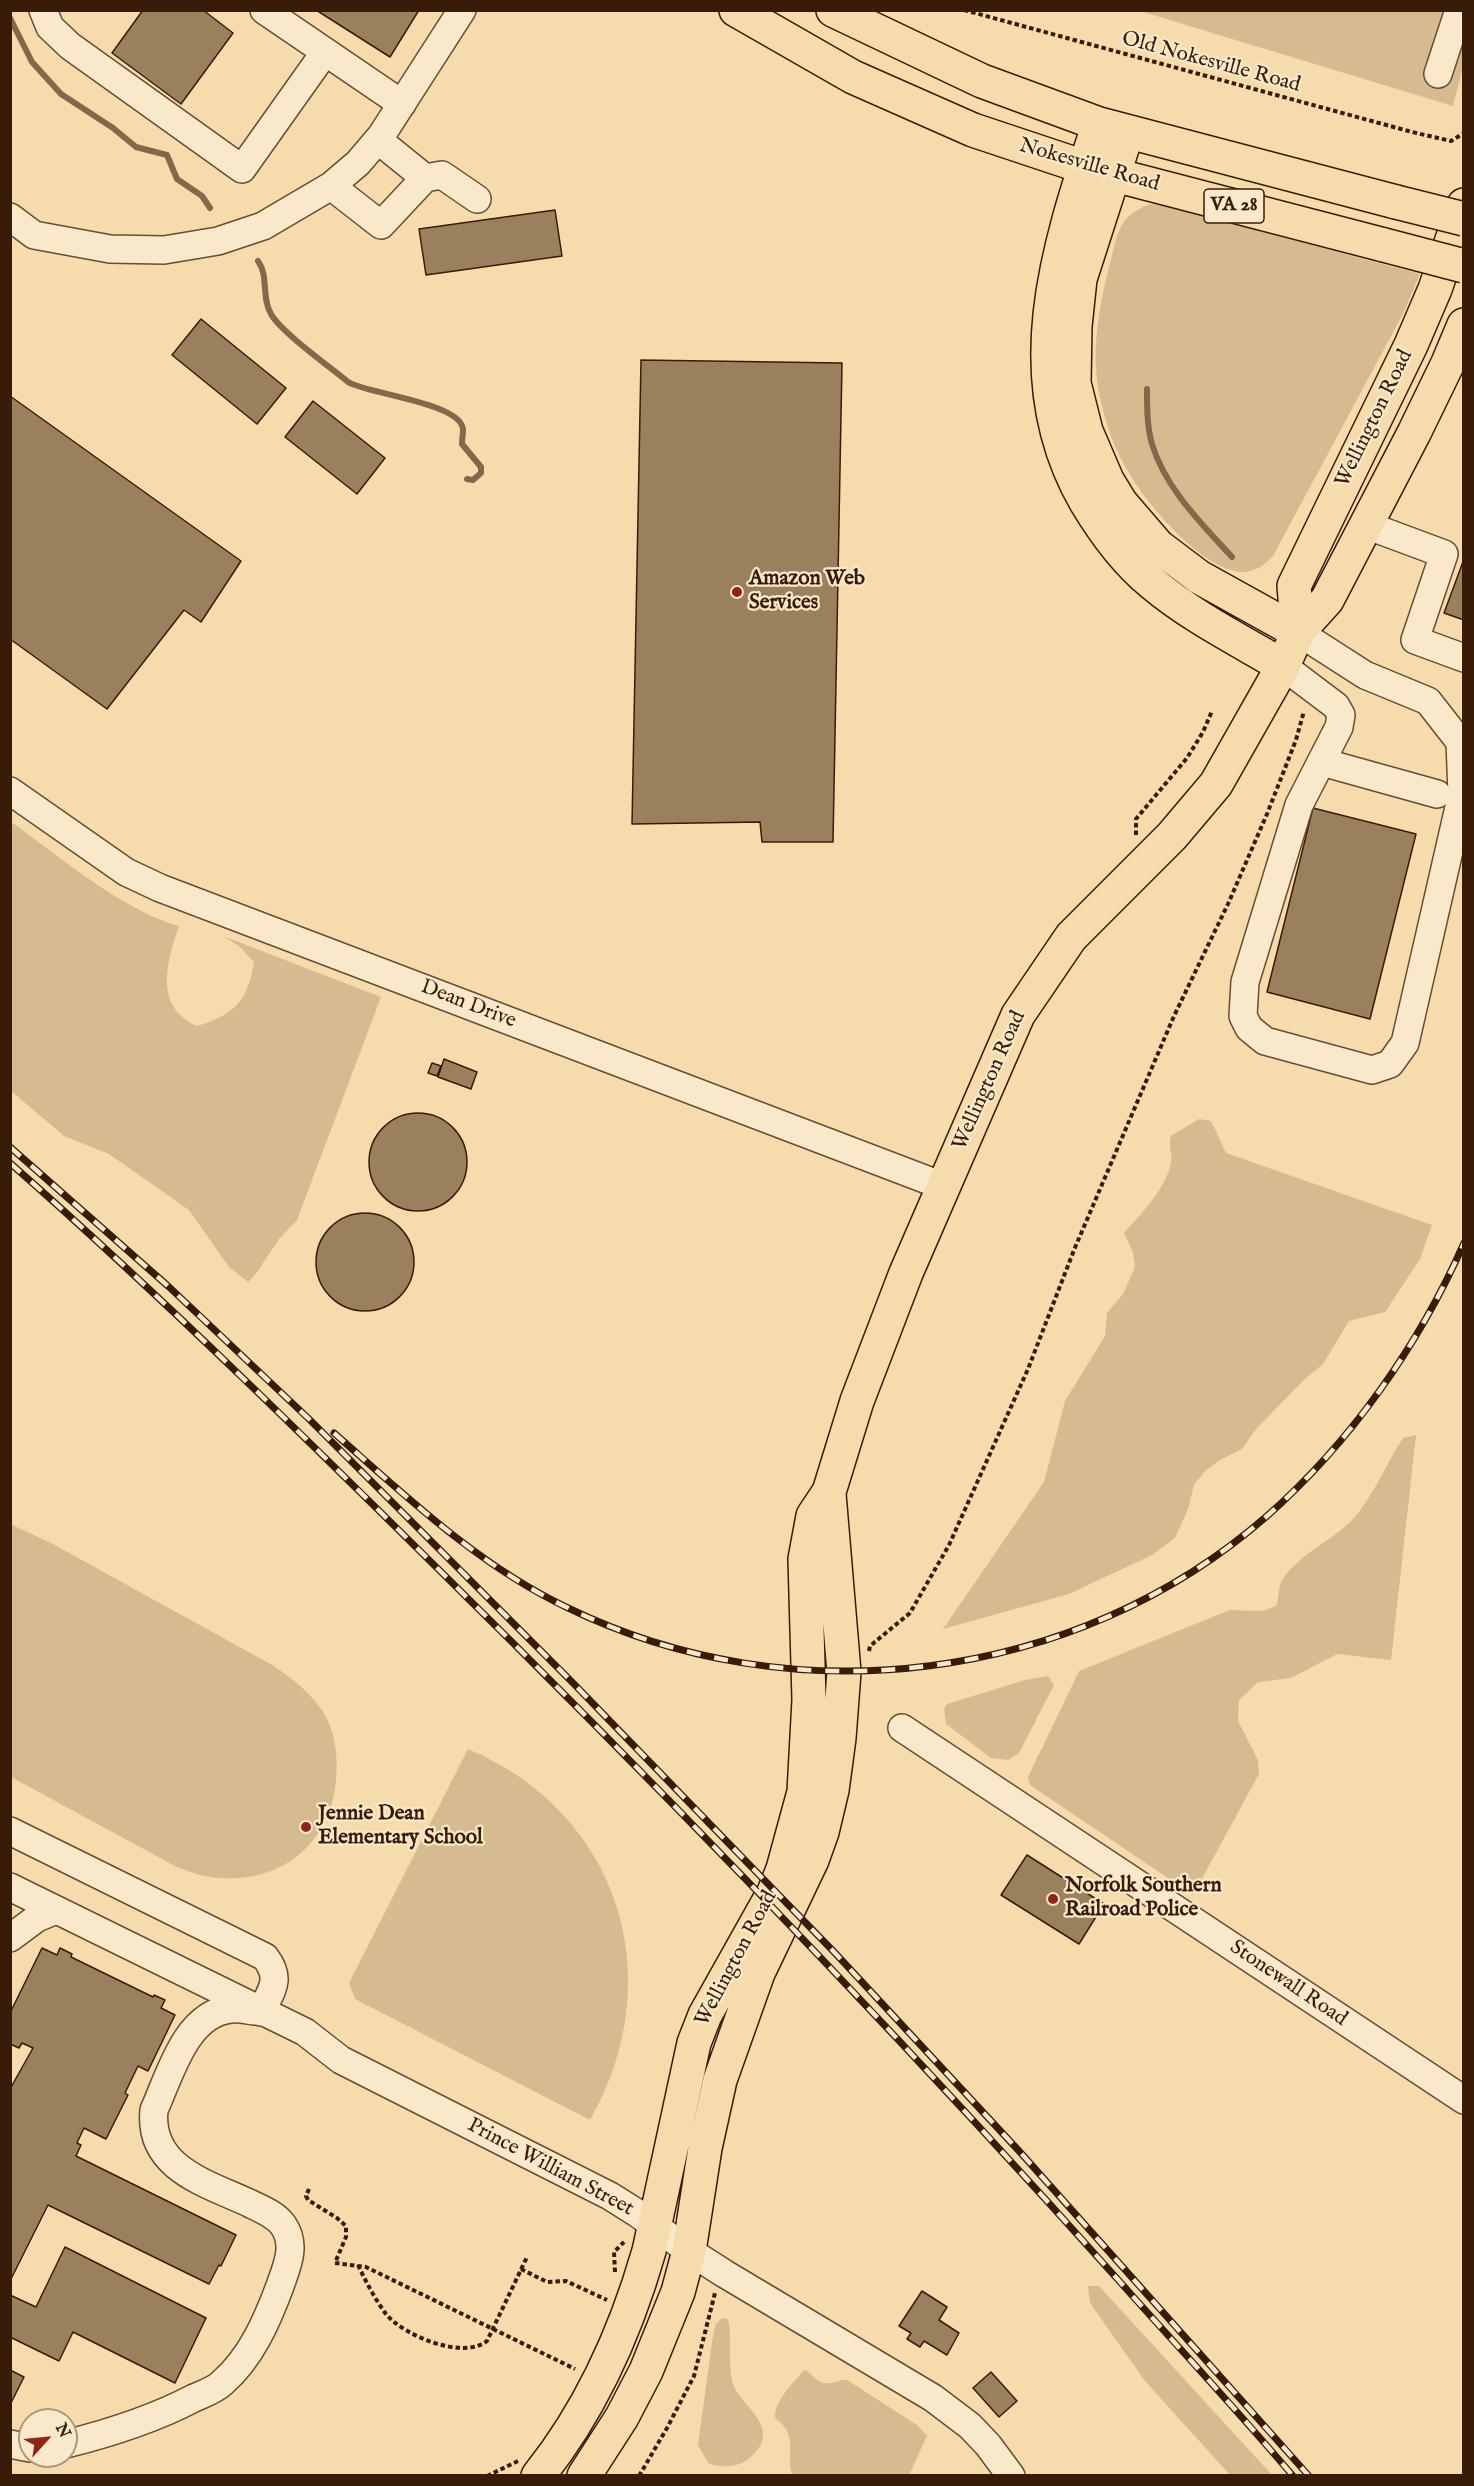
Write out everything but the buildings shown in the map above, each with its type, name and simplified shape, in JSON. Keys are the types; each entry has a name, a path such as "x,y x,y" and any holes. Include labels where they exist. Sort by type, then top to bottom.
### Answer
{"main road":[{"name":"Nokesville Road","path":"736,10 853,77 973,130 1099,171 1464,266"},
{"name":"Nokesville Road","path":"833,10 982,81 1113,128 1464,219"},
{"path":"1113,128 1099,171 1080,279 1075,326 1074,383 1097,460 1121,503 1158,546 1199,577 1298,633"},
{"path":"1099,171 1065,235 1050,305 1047,333 1048,385 1053,419 1064,454 1094,515 1129,562 1152,584 1182,605 1282,666"},
{"name":"Wellington Road","path":"1298,633 1294,586 1411,345 1435,289 1464,205"},
{"name":"Wellington Road","path":"530,2467 600,2382 640,2283 640,2233 694,2043 714,1997 769,1903 783,1869 799,1812 807,1760 809,1700 805,1559 813,1516 829,1492 857,1401 906,1273 943,1186 1018,1015 1071,937 1172,836 1215,784 1282,666 1298,633 1327,600 1366,525 1456,365 1464,325"},
{"name":"Wellington Road","path":"584,2475 622,2417 646,2371 678,2292 689,2251 705,2148 720,2080 758,1973 822,1832 832,1790 844,1672 829,1492"}],"street":[{"path":"43,10 50,27 70,46 242,169 325,52"},
{"path":"264,10 402,104"},
{"path":"10,217 34,235 110,249 164,250 218,241 263,226 331,186 358,163 378,140 462,10"},
{"path":"1438,74 1460,10"},
{"path":"378,140 425,178"},
{"path":"331,186 381,225 425,178 442,175 477,199"},
{"path":"1366,525 1444,554 1415,640 1464,658"},
{"path":"1282,666 1336,706 1341,715 1339,727 1299,805 1245,982 1243,1016 1249,1028 1265,1041 1372,1070 1390,1064 1406,1043 1462,794 1460,742 1428,702 1365,675 1298,633"},
{"path":"1322,762 1437,794"},
{"name":"Dean Drive","path":"10,791 126,872 151,884 943,1186"},
{"name":"Stonewall Road","path":"902,1728 1464,2100"},
{"path":"10,1831 265,1957 275,1979 261,2012 232,2008 209,2016 196,2027 187,2038 168,2079 154,2110 153,2120 155,2136 160,2148 180,2170 267,2212 284,2226 290,2245 290,2259 270,2314 254,2343 221,2385 170,2411 125,2428 78,2441"},
{"name":"Prince William Street","path":"10,1887 312,2036 341,2060 610,2196 640,2233 689,2251 933,2398 969,2426 988,2445 1011,2475"},
{"path":"10,1938 37,1918 56,1910"}],"path":[{"name":"Old Nokesville Road","path":"964,10 1412,132 1451,141 1464,133"},
{"path":"868,1658 870,1646 910,1613 949,1545 1028,1369 1074,1250 1174,1016 1228,904 1267,814 1296,740 1311,687"},
{"path":"1135,874 1136,819 1187,758 1203,732 1212,711"},
{"path":"309,2188 306,2196 308,2200 338,2218 346,2226 346,2237 335,2263 366,2267 600,2382"},
{"path":"615,2276 614,2252 622,2243 640,2233"},
{"path":"358,2265 387,2314 395,2323 413,2334 444,2346 470,2349 485,2343 526,2257"},
{"path":"521,2269 547,2282 566,2281 611,2301"},
{"path":"608,2308 613,2294"},
{"path":"639,2475 668,2428 694,2376 712,2310 712,2301"},
{"path":"487,2475 530,2467"}],"shaded area":[{"path":"1140,11 1463,11 1463,67 1453,106"},
{"path":"1151,204 1420,274 1404,312 1273,556 1263,565 1251,571 1227,569 1211,561 1194,549 1163,518 1137,486 1124,465 1103,411 1096,368 1097,334 1114,245 1120,228 1131,214"},
{"path":"10,821 114,895 158,919 179,926 168,968 169,995 174,1007 183,1017 197,1026 230,1011 248,987 254,962 239,946 223,936 381,997 297,1220 279,1239 248,1282 229,1267 189,1210 109,1154 64,1136 11,1091"},
{"path":"1199,1119 1211,1121 1226,1153 1432,1225 1420,1259 1385,1312 1349,1321 1323,1364 1256,1429 1242,1449 1205,1471 1194,1485 1188,1509 1175,1538 1152,1555 1069,1594 943,1629 1044,1482 1065,1401 1105,1336 1107,1313 1123,1294 1135,1267 1133,1252 1124,1233 1152,1201 1164,1183 1171,1163 1171,1136"},
{"path":"1416,1435 1391,1660 1337,1654 1291,1678 1258,1682 1239,1700 1238,1721 1258,1760 1259,1774 1193,1895 1030,1785 1028,1777 1079,1671 1230,1610 1262,1611 1276,1606 1281,1583 1294,1565 1351,1521 1373,1491 1403,1438"},
{"path":"10,1524 51,1543 274,1666 310,1695 326,1717 334,1739 336,1780 330,1809 318,1834 300,1853 279,1868 254,1876 228,1878 200,1875 173,1865 11,1777"},
{"path":"1048,1676 1054,1685 1019,1753 1008,1760 991,1758 946,1724 944,1709 947,1704 1025,1680"},
{"path":"468,1749 520,1778 563,1814 595,1857 616,1906 627,1958 626,2012 614,2066 590,2120 355,1999 349,1983"},
{"path":"1088,2286 1099,2286 1272,2475 1230,2475 1145,2381 1090,2303"},
{"path":"722,2318 728,2319 733,2384 737,2393 757,2418 762,2427 763,2436 760,2446 752,2456 737,2465 726,2466 709,2464 698,2445 713,2335 716,2324"},
{"path":"804,2370 824,2383 847,2380 917,2425 927,2436 909,2475 792,2475 790,2438 783,2425 775,2418 778,2405 785,2392"}],"waterway":[{"path":"10,18 32,62 61,94 113,128 136,147 167,155 177,179 202,196 210,208"},
{"path":"258,261 263,273 266,301 271,314 285,330 318,359 348,382 432,406 459,421 463,430 462,444 481,467 481,473 473,480 467,479"},
{"path":"1147,389 1149,431 1158,460 1166,476 1186,505 1232,557"}],"railway":[{"path":"10,1147 168,1286 308,1418 574,1684 836,1954 1020,2152 1309,2476"},
{"path":"10,1163 139,1279 264,1399 388,1519 667,1798 972,2119 1293,2476"},
{"path":"334,1433 444,1528 503,1571 566,1607 653,1642 744,1663 837,1671 930,1666 1021,1647 1109,1616 1191,1572 1267,1516 1327,1456 1380,1390 1426,1318 1464,1243"}],"place":[{"name":"Amazon Web Services","path":"737,592"},
{"name":"Jennie Dean Elementary School","path":"306,1827"},
{"name":"Norfolk Southern Railroad Police","path":"1053,1899"}]}
